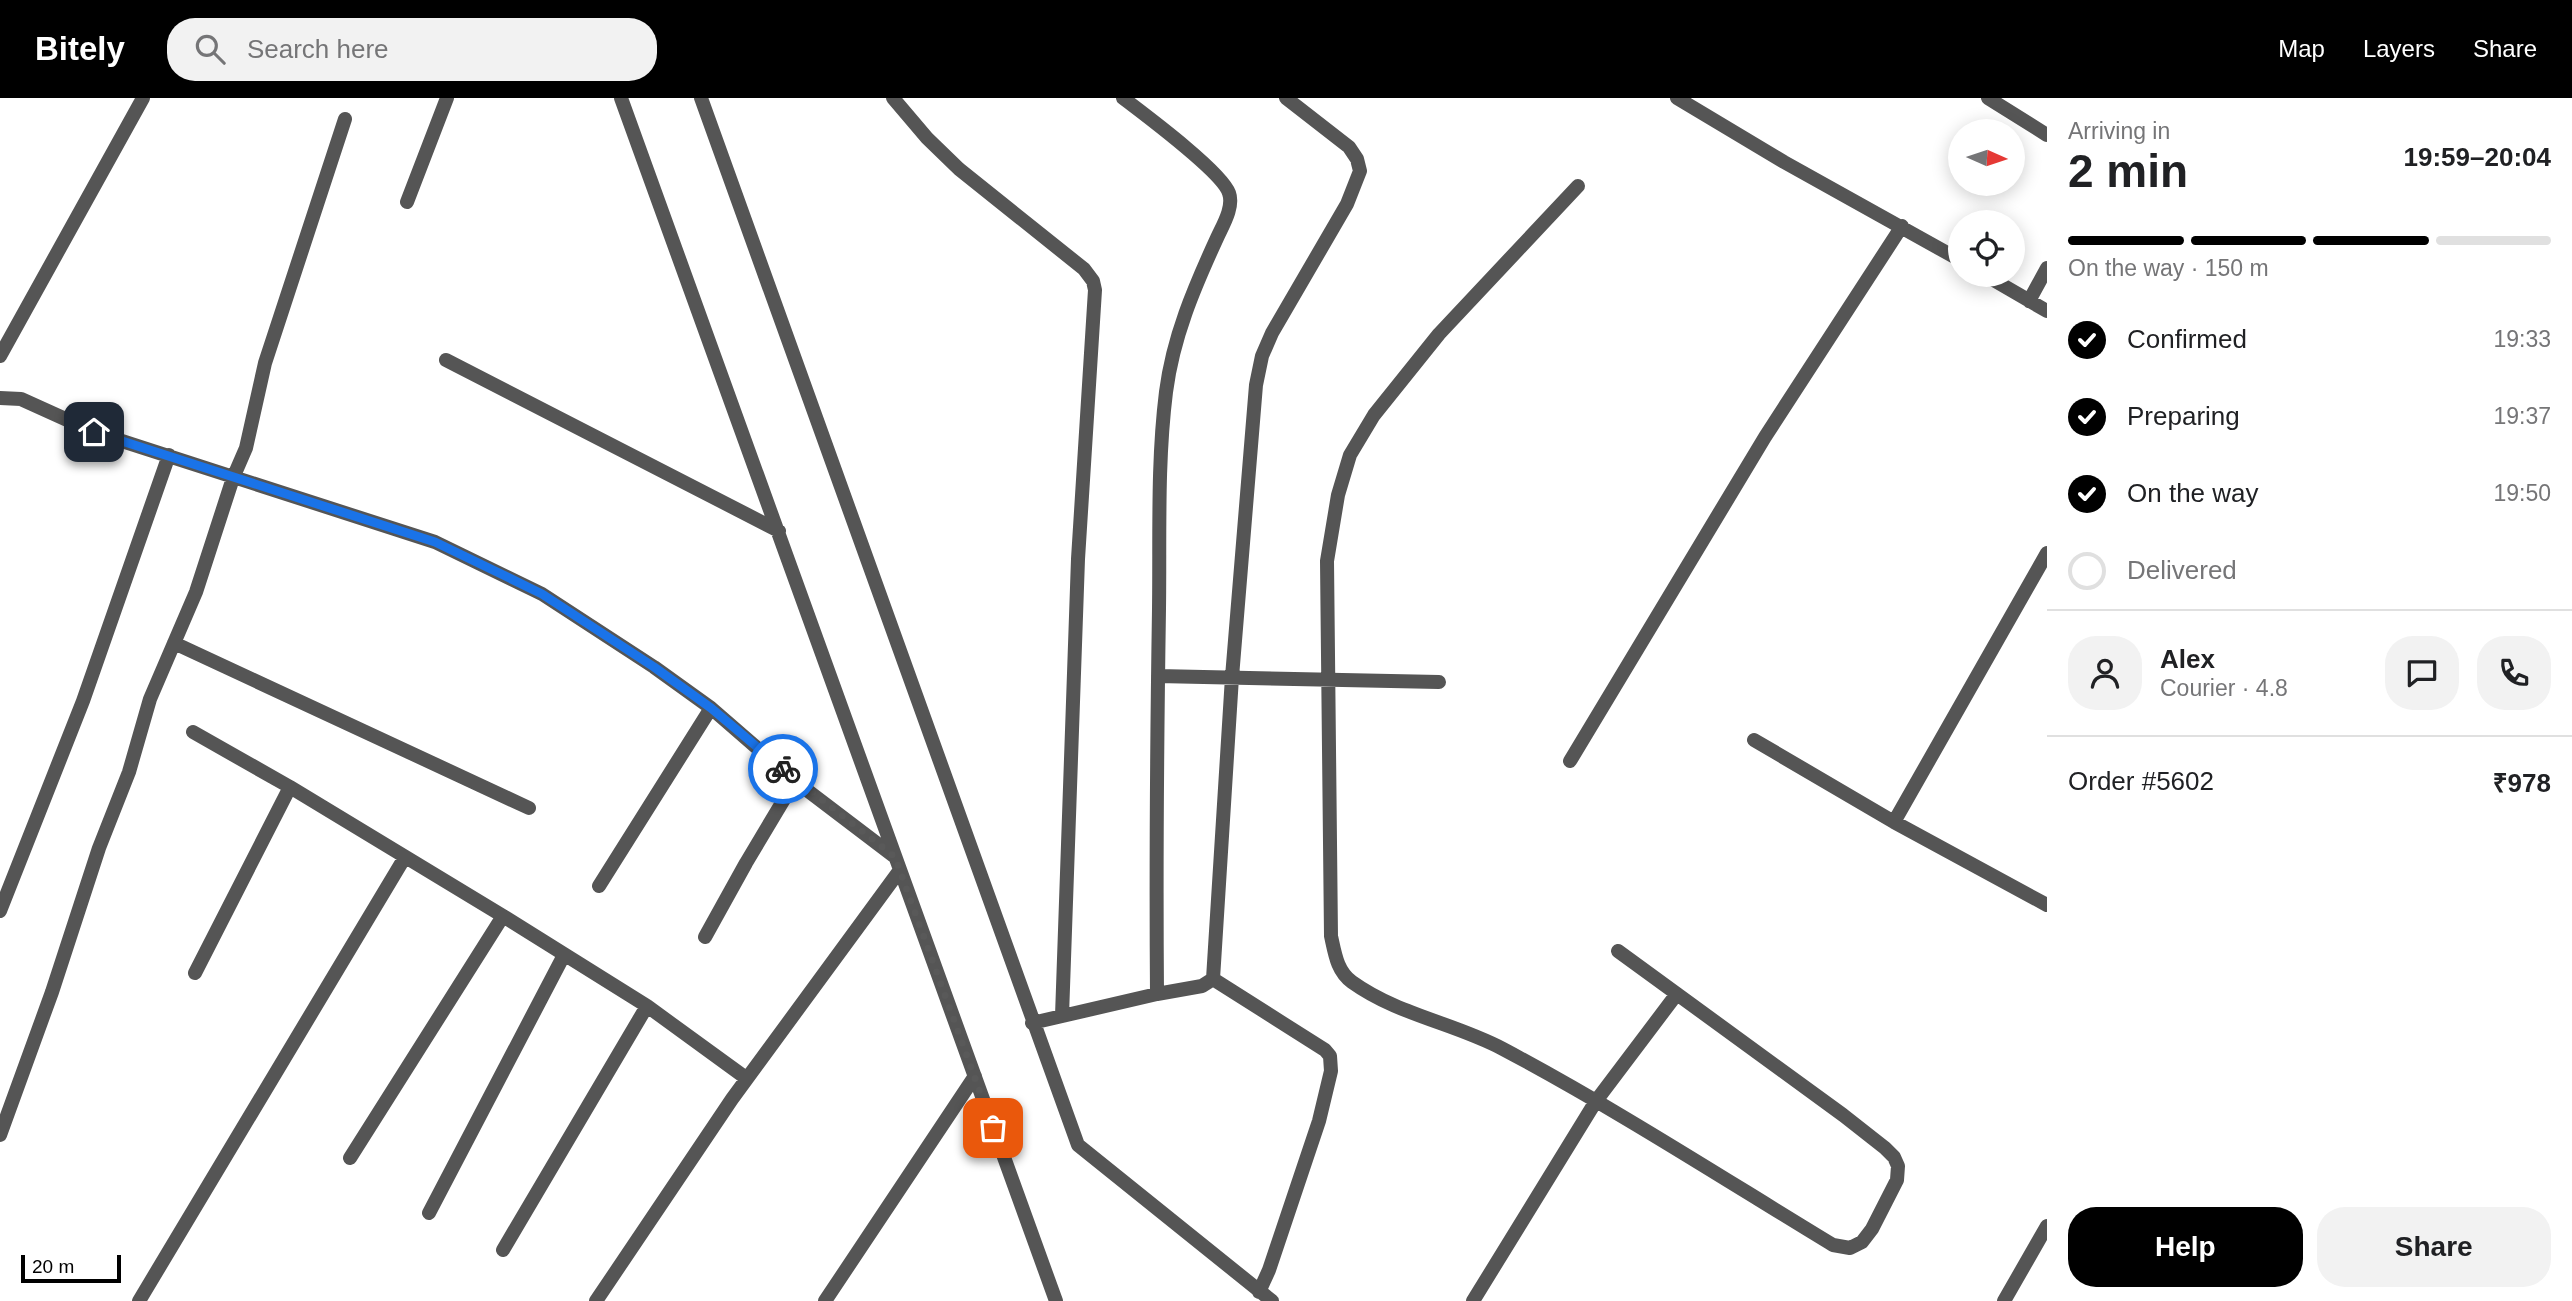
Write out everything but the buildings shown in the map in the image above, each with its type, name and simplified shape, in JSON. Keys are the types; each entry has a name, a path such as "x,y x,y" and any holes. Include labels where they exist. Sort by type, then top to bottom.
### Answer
{"street":[{"path":"0,356 143,98"},
{"path":"407,202 447,98"},
{"path":"621,98 1056,1301"},
{"path":"701,98 1078,1145 1272,1301"},
{"path":"893,98 927,138 959,169 1084,269 1093,281 1095,290 1077,573 1062,1016"},
{"path":"1124,98 1222,180 1229,194 1229,207 1223,224 1193,289 1174,345 1161,442 1156,735 1157,994"},
{"path":"1213,979 1256,386 1262,356 1272,333 1347,204 1360,170 1349,147 1286,98"},
{"path":"1676,98 1784,162 1948,253"},
{"path":"1987,98 2047,135"},
{"path":"0,1135 52,992 99,848 129,772 150,699 196,592 233,478 246,448 265,363 345,119"},
{"path":"1578,186 1439,334 1374,415 1350,454 1338,495 1327,561 1331,936 1337,966 1349,981 1380,1000 1487,1041 1596,1101 1833,1245 1850,1248 1862,1242 1872,1229 1897,1180 1898,1166 1894,1157 1843,1115 1618,951"},
{"path":"1570,761 1765,437 1902,226"},
{"path":"2029,301 2047,268"},
{"path":"2005,287 2047,311"},
{"path":"446,360 779,531"},
{"path":"0,398 20,399 94,432 435,542 542,594 654,667 711,708 898,864"},
{"path":"0,911 83,701 169,455"},
{"path":"1894,822 2047,553"},
{"path":"174,643 529,808"},
{"path":"1158,676 1439,682"},
{"path":"599,886 711,708"},
{"path":"193,732 290,787 648,1006 747,1078"},
{"path":"1754,740 1894,822 2047,905"},
{"path":"705,937 795,780"},
{"path":"195,973 290,787"},
{"path":"139,1301 405,857"},
{"path":"596,1301 747,1078 898,864"},
{"path":"350,1158 503,916"},
{"path":"429,1213 564,956"},
{"path":"1032,1023 1202,986 1213,979"},
{"path":"1213,979 1325,1050 1331,1061 1319,1121 1269,1270 1259,1292"},
{"path":"1473,1301 1596,1101 1676,995"},
{"path":"503,1250 648,1006"},
{"path":"825,1301 975,1076"},
{"path":"2004,1301 2047,1226"}],"way so far":[{"path":"783,769 895,857 993,1128"}],"route":[{"path":"94,432 435,542 542,594 654,667 711,708 783,769"}]}
